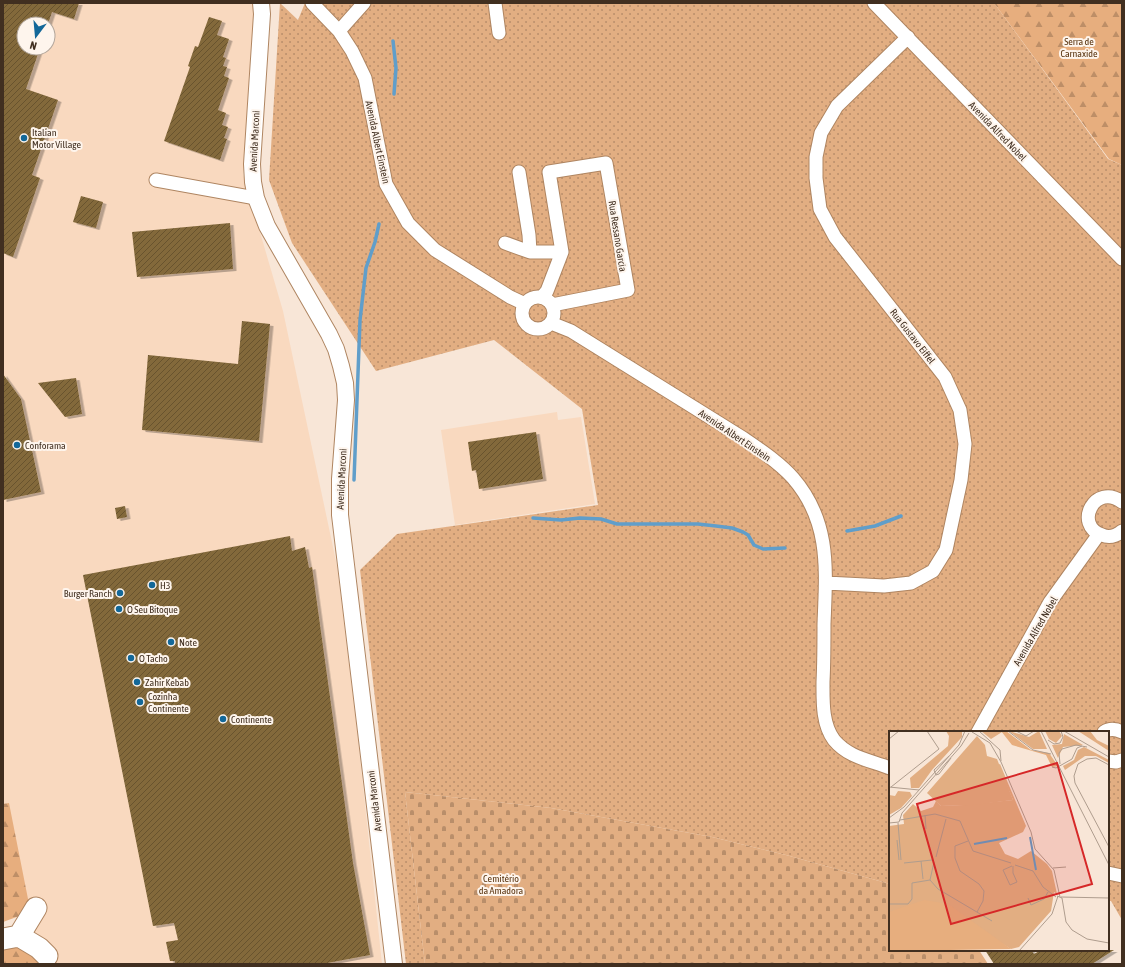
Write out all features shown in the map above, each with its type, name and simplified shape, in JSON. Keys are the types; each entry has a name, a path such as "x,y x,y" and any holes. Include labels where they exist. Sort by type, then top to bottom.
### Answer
{"highway":[{"path":"36,908 11,938 39,948 47,956"}],"street":[{"name":"Avenida Albert Einstein","path":"312,3 339,31 352,51 365,78 386,184 408,223 435,250 510,297 525,304"},
{"path":"339,31 364,3"},
{"path":"494,3 499,33"},
{"name":"Avenida Alfred Nobel","path":"874,3 1122,259"},
{"name":"Avenida Marconi","path":"263,7 252,164 253,182 256,198 267,226 329,334 336,349 345,382 345,417 340,479 340,515 394,964"},
{"name":"Rua Gustavo Eiffel","path":"826,583 884,586 898,585 911,583 933,571 946,550 961,480 965,444 960,410 945,377 835,237 820,209 816,178 816,158 821,133 838,106 908,37"},
{"name":"Rua Ressano Garcia","path":"547,301 628,290 606,163 548,172 562,252"},
{"path":"519,172 529,235 530,252"},
{"path":"156,180 256,198"},
{"path":"505,243 530,252 562,252 547,291 547,301 554,314 551,323 543,329 533,329 529,327 523,319 522,314 525,304 532,298 547,301"},
{"name":"Avenida Albert Einstein","path":"551,323 571,330 764,452 792,477 806,495 822,533 826,583 823,696 825,719 828,730 834,740 852,755 889,768"},
{"path":"1121,498 1099,498 1090,507 1088,513 1090,525 1099,534 1112,536 1122,531"},
{"name":"Avenida Alfred Nobel","path":"979,731 1050,602 1099,534"},
{"path":"1106,731 1116,729 1122,732"},
{"path":"1109,873 1122,876"}],"shaded area":[{"path":"3,3 256,3 243,174 283,311 337,566 358,739 382,964 37,964 3,802"},
{"path":"557,412 558,420 581,417 595,504 455,525 441,430"}],"green space":[{"path":"280,3 298,20 305,3 994,3 1108,159 1122,165 1122,920 1111,901 1109,901 1109,731 889,731 889,884 786,855 712,837 551,808 405,792 425,964 406,964 360,570 397,534 598,505 582,409 494,340 376,371 292,243 269,180"},
{"name":"Serra de Carnaxide","path":"994,3 1122,3 1122,165 1109,159"},
{"name":"Cemitério da Amadora","path":"405,792 551,808 712,837 786,855 889,884 889,951 980,951 988,964 425,964"},
{"path":"9,803 29,904 22,915 3,922 3,804"},
{"path":"17,946 40,953 42,964 3,964 3,948"}],"building":[{"name":"Italian Motor Village","path":"3,3 79,3 74,19 52,12 51,16 16,16 16,56 37,56 26,89 58,100 32,175 40,178 13,257 3,253"},
{"path":"209,17 222,21 217,35 229,39 223,57 226,58 223,66 227,67 224,76 229,78 218,110 226,113 222,125 228,127 224,138 227,139 220,160 164,141 190,67 188,66 195,46 198,47"},
{"path":"81,196 103,202 96,228 73,222"},
{"path":"230,223 233,269 137,277 132,232"},
{"path":"242,321 270,324 259,441 142,430 148,355 238,364"},
{"name":"Conforama","path":"3,374 21,399 41,492 3,500"},
{"path":"76,378 82,414 65,417 38,383"},
{"path":"536,432 543,479 479,489 476,470 472,471 468,442"},
{"path":"125,506 127,517 117,519 115,508"},
{"name":"Continente","path":"290,536 292,551 305,547 309,568 312,567 353,863 370,955 322,964 175,964 175,961 170,961 166,942 178,940 174,923 153,926 83,575"},
{"path":"1114,950 1092,964 994,964 986,951 1032,951 1034,954 1039,951"}],"waterway":[{"path":"393,41 396,68 394,94"},
{"path":"354,480 360,320 366,268 375,242 379,224"},
{"path":"847,531 875,526 901,516"},
{"path":"533,518 561,520 580,518 601,519 617,524 698,524 716,526 732,528 743,532 748,535 754,545 763,549 785,548"}],"place":[{"name":"Italian Motor Village","path":"24,138"},
{"name":"Conforama","path":"17,445"},
{"name":"H3","path":"152,585"},
{"name":"Burger Ranch","path":"120,593"},
{"name":"O Seu Bitoque","path":"119,609"},
{"name":"Note","path":"171,642"},
{"name":"O Tacho","path":"131,658"},
{"name":"Zahir Kebab","path":"137,682"},
{"name":"Cozinha Continente","path":"140,702"},
{"name":"Continente","path":"223,719"}]}
